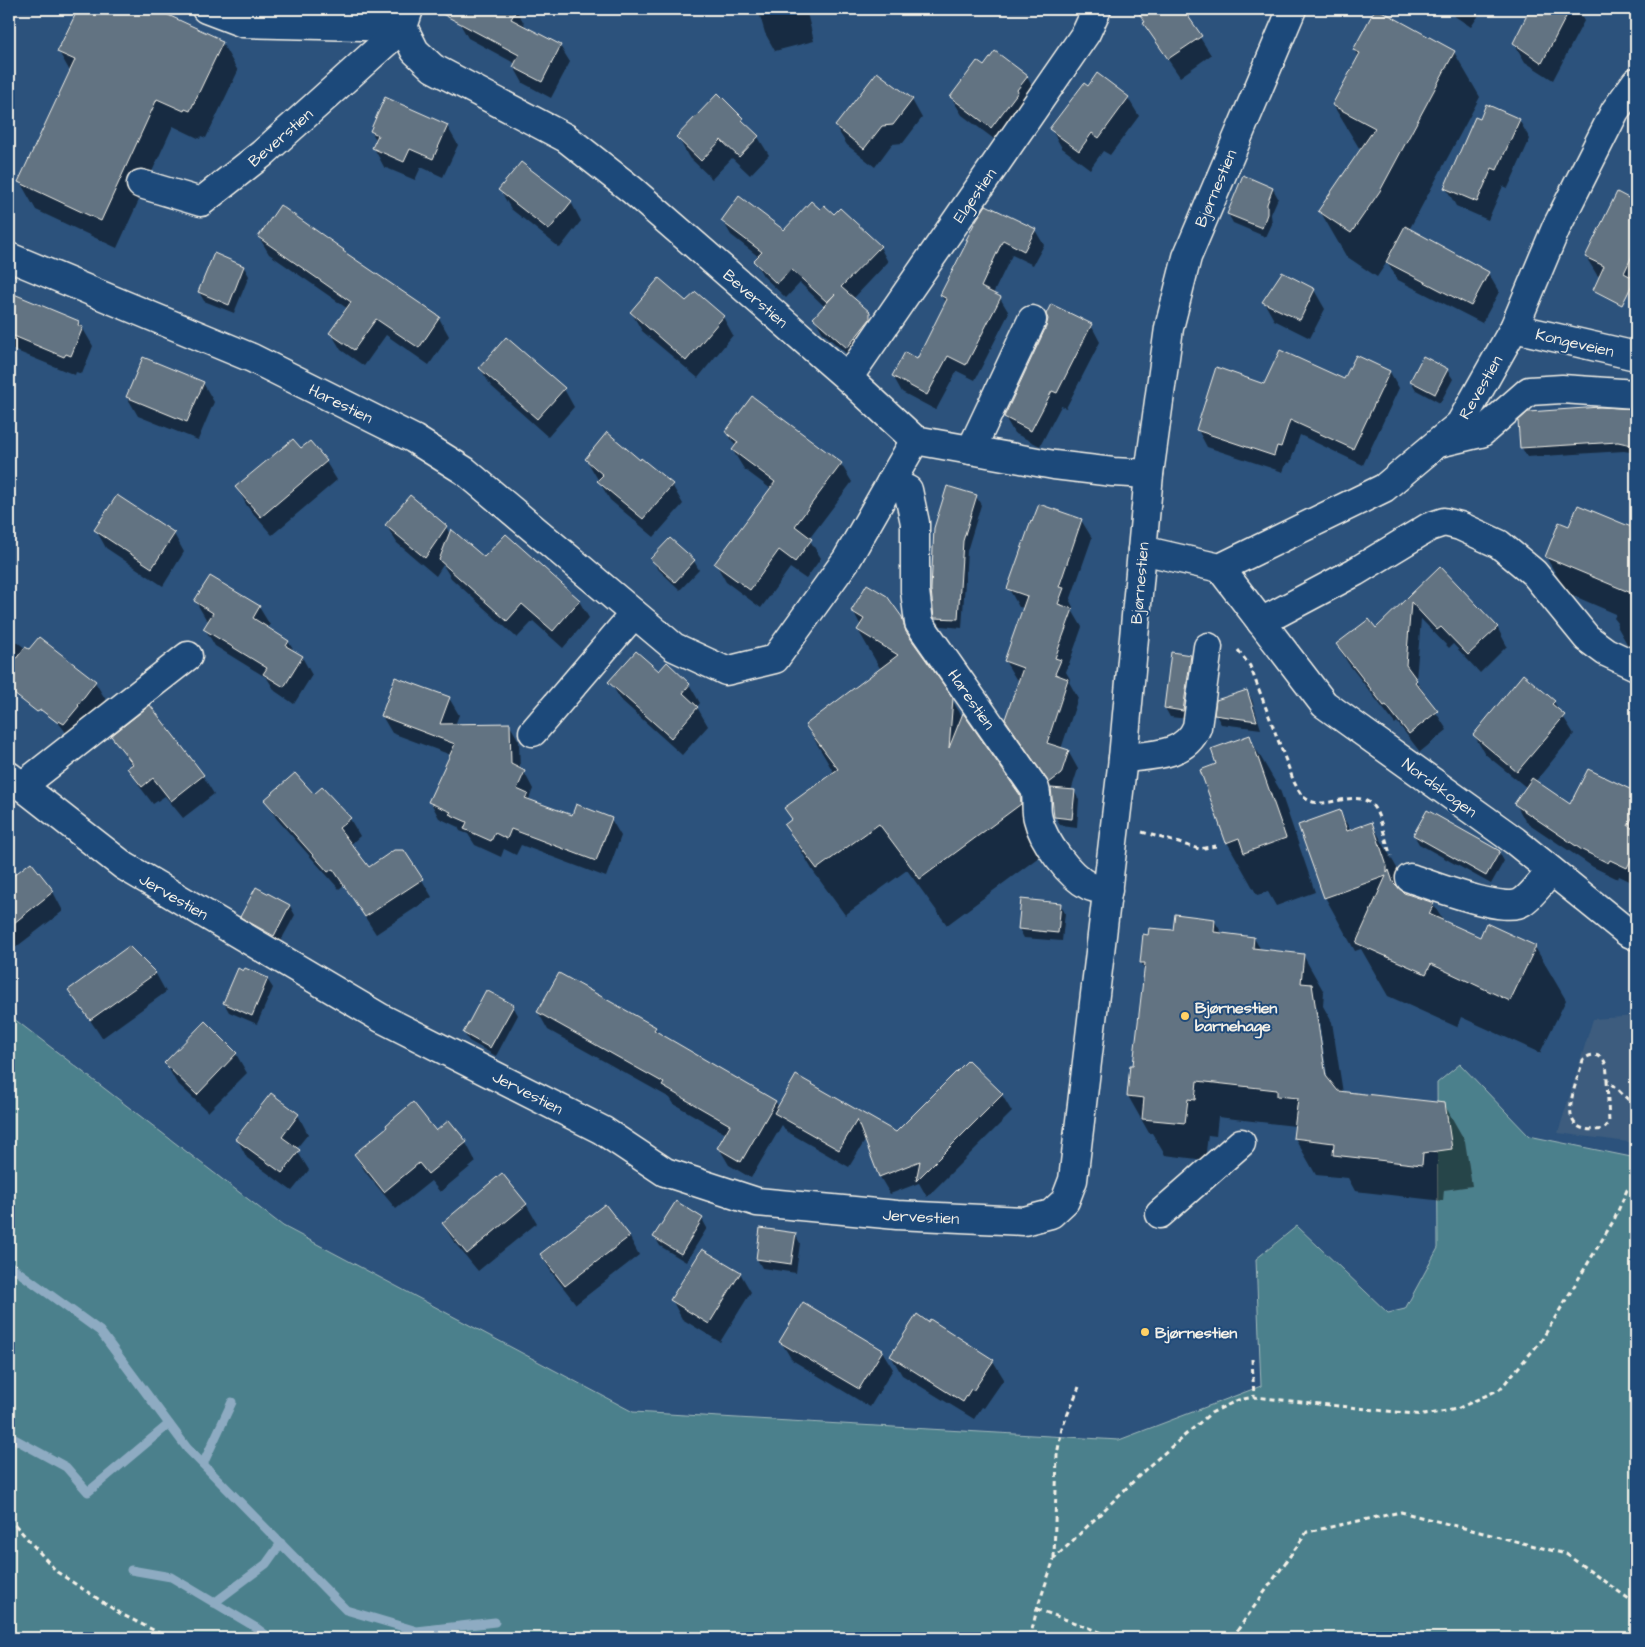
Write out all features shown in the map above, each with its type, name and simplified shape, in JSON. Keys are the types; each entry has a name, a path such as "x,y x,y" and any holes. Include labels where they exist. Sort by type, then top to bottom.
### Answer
{"street":[{"path":"206,9 244,23 406,18"},
{"name":"Elgestien","path":"848,378 1086,33 1097,9"},
{"name":"Bjørnestien","path":"1073,1180 1116,825 1149,474 1169,328 1187,257 1292,9"},
{"name":"Beverstien","path":"141,184 201,202 262,154 406,18 415,51 433,68 566,138 632,190 848,378 915,440"},
{"name":"Revestien","path":"1220,568 1384,488 1460,424 1514,328 1556,228 1615,111 1636,82"},
{"name":"Harestien","path":"9,258 252,358 414,439 465,471 674,647 726,671 775,659 846,559 915,440"},
{"path":"971,450 1032,320"},
{"name":"Kongeveien","path":"1514,328 1636,356"},
{"path":"1438,443 1480,433 1528,391 1562,389 1636,394"},
{"path":"915,440 1064,466 1149,474"},
{"name":"Harestien","path":"891,482 908,490 915,523 914,591 919,623 1035,789 1037,794 1037,818 1043,837 1078,879 1091,887 1108,890"},
{"path":"1261,622 1355,572 1429,527 1444,522 1460,526 1499,544 1534,573 1587,638 1606,652 1636,666"},
{"path":"1142,550 1220,568"},
{"name":"Nordskogen","path":"1220,568 1324,704 1515,841 1627,932 1636,936"},
{"path":"532,732 634,614"},
{"path":"1123,758 1157,755 1180,748 1194,736 1197,727 1208,646"},
{"name":"Jervestien","path":"188,656 15,781 124,866 382,1018 602,1130 665,1172 756,1202 897,1216 1024,1221 1051,1214 1065,1201 1073,1180"},
{"path":"1410,878 1462,895 1504,906 1514,906 1523,902 1551,871"},
{"path":"1160,1214 1241,1143"}],"path":[{"path":"1208,646 1218,642 1233,646 1243,654 1250,666 1294,782 1303,798 1318,803 1360,798 1371,804 1377,813 1392,860 1402,874 1410,878"},
{"path":"1116,825 1200,849 1216,846"},
{"path":"1607,1080 1609,1123 1604,1129 1580,1129 1572,1123 1569,1112 1583,1060 1587,1056 1596,1055 1606,1064 1607,1080 1634,1105 1636,1104"},
{"path":"1054,1559 1149,1466 1211,1413 1238,1400 1254,1397 1424,1415 1457,1409 1500,1388 1541,1341 1614,1220 1627,1190 1636,1186"},
{"path":"1252,1359 1254,1397"},
{"path":"1030,1638 1037,1609 1054,1559 1057,1455 1062,1428 1079,1387"},
{"path":"1232,1638 1306,1532 1401,1512 1566,1554 1636,1604"},
{"path":"9,1518 57,1572 121,1614 169,1638"},
{"path":"1037,1609 1116,1638"}],"shaded area":[{"path":"1636,1016 1636,1143 1558,1133 1593,1019"}],"green space":[{"path":"9,1015 283,1226 633,1412 1119,1440 1261,1386 1256,1259 1297,1226 1388,1313 1405,1309 1438,1248 1437,1083 1460,1064 1529,1136 1636,1158 1636,1638 9,1638"}],"building":[{"path":"78,9 155,9 223,42 190,111 185,109 184,111 157,99 101,221 18,182 75,60 57,52"},
{"path":"433,9 517,9 511,19 561,45 542,82 513,67 519,55"},
{"path":"1136,9 1183,9 1202,36 1168,59 1143,23 1145,22"},
{"path":"1375,9 1455,51 1380,191 1351,233 1318,211 1375,128 1332,105 1360,53 1353,50"},
{"path":"1530,9 1570,9 1542,63 1513,43"},
{"path":"995,51 1028,76 991,128 950,97 977,61 984,66"},
{"path":"877,72 913,99 893,125 882,126 864,149 835,126"},
{"path":"1097,73 1129,97 1099,138 1092,133 1079,151 1049,129 1084,83 1088,86"},
{"path":"718,93 759,136 739,157 721,140 701,161 676,137"},
{"path":"385,97 448,125 433,159 410,149 404,162 372,148 378,135 370,131"},
{"path":"1486,104 1520,119 1497,170 1492,168 1477,202 1444,188 1475,117 1480,119"},
{"path":"521,162 572,201 549,230 498,190"},
{"path":"1243,175 1273,188 1267,204 1267,214 1262,228 1227,214"},
{"path":"1617,192 1636,202 1636,248 1624,273 1635,279 1622,305 1593,290 1604,266 1585,257"},
{"path":"739,196 784,230 811,201 820,209 824,205 834,214 840,208 881,246 841,287 870,312 870,319 847,348 813,318 835,294 827,302 791,269 777,284 753,261 762,252 721,221"},
{"path":"280,205 343,251 440,317 419,348 376,319 354,350 329,333 351,302 258,237"},
{"path":"986,205 1036,229 1024,251 1003,240 981,287 1001,297 966,365 948,356 927,395 892,376 905,352 917,359 947,299 940,295 975,222"},
{"path":"1405,226 1489,272 1471,306 1386,262"},
{"path":"214,253 244,266 229,305 198,292"},
{"path":"1282,272 1315,289 1300,320 1262,302"},
{"path":"659,278 686,301 696,292 724,316 686,361 630,312"},
{"path":"9,292 79,321 78,325 83,327 71,356 66,354 64,357 9,334"},
{"path":"1051,304 1092,324 1057,393 1052,391 1031,431 1004,417 1046,327 1048,319 1046,314"},
{"path":"506,337 565,388 537,419 479,368"},
{"path":"1280,350 1344,379 1356,355 1390,371 1353,449 1290,420 1281,447 1277,446 1274,456 1196,430 1216,367 1264,384"},
{"path":"1423,356 1448,369 1435,394 1410,381"},
{"path":"143,357 204,382 187,422 126,397"},
{"path":"752,396 842,463 795,526 812,539 795,562 779,550 750,590 714,564 775,482 732,450 738,442 725,432"},
{"path":"1600,407 1636,409 1636,446 1618,442 1520,448 1518,421 1528,412"},
{"path":"607,432 640,460 641,458 673,484 643,519 597,481 603,475 585,459"},
{"path":"293,439 301,448 310,441 327,461 261,517 235,487"},
{"path":"947,486 977,495 963,541 958,619 934,618 931,590 934,528"},
{"path":"117,495 175,533 152,568 94,530"},
{"path":"410,495 447,526 425,558 385,525"},
{"path":"1039,504 1082,519 1059,587 1064,588 1058,604 1073,609 1055,658 1061,660 1055,674 1068,679 1047,743 1069,750 1061,774 1049,783 1005,719 1023,668 1004,661 1027,596 1007,589"},
{"path":"1578,505 1636,529 1636,595 1545,557 1559,522 1569,526"},
{"path":"451,529 484,557 506,534 580,600 553,631 522,604 507,621 439,560"},
{"path":"670,538 695,560 675,582 650,559"},
{"path":"1440,566 1498,627 1468,655 1441,627 1437,630 1411,602 1406,665 1417,680 1415,682 1438,711 1409,734 1386,705 1384,706 1336,644 1369,619 1376,628"},
{"path":"210,576 260,606 253,618 289,641 286,646 303,656 284,687 263,674 267,668 203,629 213,613 194,601"},
{"path":"867,584 887,596 902,617 906,632 953,698 949,748 963,713 1020,795 1021,804 920,879 879,824 817,869 784,825 792,819 784,808 838,769 805,725 898,655 857,630 864,619 851,611"},
{"path":"39,637 96,681 64,724 59,721 58,723 41,710 37,712 9,690 9,668 25,647 29,649"},
{"path":"636,651 659,671 667,662 690,684 683,693 698,707 671,738 608,682"},
{"path":"1171,652 1191,655 1183,711 1164,708"},
{"path":"1523,674 1555,701 1552,704 1565,715 1517,772 1473,735"},
{"path":"395,677 450,697 440,724 510,723 511,764 525,771 517,789 528,794 525,798 572,815 576,804 612,818 596,861 511,829 507,839 495,833 491,841 464,829 467,822 449,814 451,812 428,802 455,744 381,716"},
{"path":"1247,690 1257,721 1214,715 1216,700"},
{"path":"150,705 204,775 171,801 153,778 142,787 127,768 133,764 111,736"},
{"path":"1250,735 1286,838 1244,853 1239,838 1226,843 1200,770 1216,764 1211,749"},
{"path":"1588,769 1636,792 1636,810 1628,826 1636,830 1636,850 1627,868 1610,860 1608,863 1582,850 1514,804 1532,778 1570,804"},
{"path":"295,773 314,794 322,787 351,818 339,828 369,867 394,850 404,850 423,879 365,917 333,869 328,872 264,800"},
{"path":"1051,788 1075,790 1072,819 1054,817"},
{"path":"1340,810 1347,831 1372,822 1387,866 1387,873 1389,870 1393,882 1404,893 1434,903 1429,914 1480,937 1486,923 1536,946 1510,1001 1431,964 1426,974 1356,943 1386,876 1324,898 1298,825"},
{"path":"1427,810 1500,851 1486,876 1413,835"},
{"path":"31,862 54,891 9,927 9,879"},
{"path":"256,887 290,905 274,936 240,917"},
{"path":"1021,899 1061,903 1058,933 1018,929"},
{"path":"1175,914 1215,919 1214,932 1254,937 1253,948 1304,954 1301,983 1312,984 1326,1076 1338,1091 1445,1103 1452,1149 1423,1153 1422,1165 1333,1155 1334,1143 1293,1138 1298,1098 1277,1096 1277,1090 1197,1081 1195,1100 1188,1099 1185,1123 1142,1119 1144,1098 1127,1096 1130,1065 1133,1065 1145,963 1140,963 1143,934 1148,935 1149,928 1173,930"},
{"path":"129,946 156,973 90,1020 68,990"},
{"path":"238,968 243,971 245,968 268,978 252,1016 223,1003"},
{"path":"559,973 656,1027 654,1030 776,1101 741,1162 717,1148 730,1125 662,1086 664,1083 537,1012"},
{"path":"486,990 514,1005 490,1048 463,1033"},
{"path":"205,1021 237,1053 197,1095 164,1063"},
{"path":"968,1060 1003,1094 916,1181 920,1161 879,1177 857,1120 839,1150 774,1113 796,1075 896,1132"},
{"path":"271,1093 299,1114 282,1137 300,1150 282,1173 235,1139"},
{"path":"413,1102 436,1131 449,1120 467,1142 428,1174 419,1163 384,1192 354,1154 387,1127 386,1125"},
{"path":"502,1173 527,1204 467,1254 442,1223"},
{"path":"676,1201 703,1218 681,1254 653,1237"},
{"path":"605,1204 630,1236 565,1286 540,1254"},
{"path":"760,1228 796,1233 791,1264 756,1259"},
{"path":"702,1249 741,1272 709,1324 670,1300"},
{"path":"803,1302 883,1350 859,1389 779,1342"},
{"path":"917,1314 928,1322 930,1319 994,1360 973,1391 971,1389 963,1402 890,1356"}],"waterway":[{"path":"9,1265 100,1331 187,1448 346,1610 417,1631 495,1622"},
{"path":"203,1464 232,1402"},
{"path":"9,1436 66,1467 88,1492 169,1424"},
{"path":"214,1603 266,1564 281,1543"},
{"path":"131,1570 171,1577 270,1638"}],"place":[{"name":"Bjørnestien barnehage","path":"1185,1016"},
{"name":"Bjørnestien","path":"1145,1332"}]}
